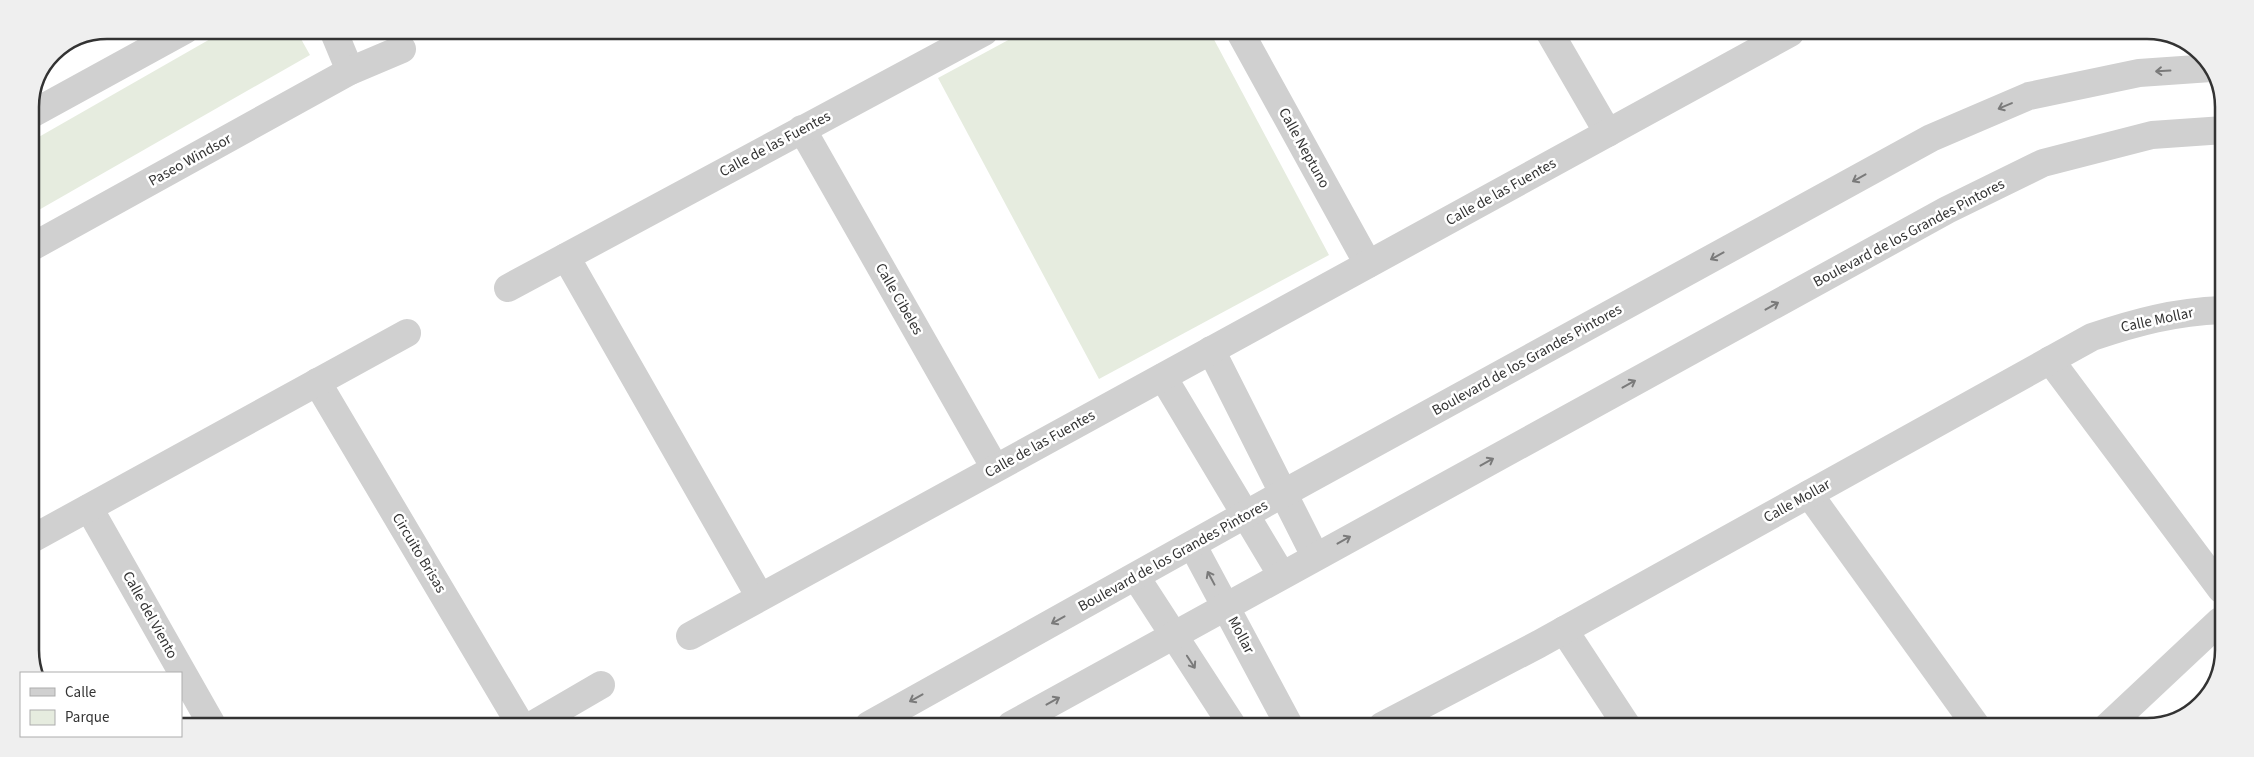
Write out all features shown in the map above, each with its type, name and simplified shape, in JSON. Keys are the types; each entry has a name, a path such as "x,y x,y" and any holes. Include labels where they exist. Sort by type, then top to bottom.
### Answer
{"street":[{"path":"39,110 169,39"},
{"path":"337,39 350,71"},
{"name":"Calle de las Fuentes","path":"508,288 971,39"},
{"name":"Calle Neptuno","path":"1244,39 1368,264"},
{"path":"1553,39 1608,133"},
{"name":"Calle de las Fuentes","path":"690,636 1779,39"},
{"name":"Paseo Windsor","path":"39,243 350,71 402,49"},
{"name":"Boulevard de los Grandes Pintores","path":"880,718 1932,138 2029,96 2139,73 2203,69"},
{"name":"Calle Cibeles","path":"802,129 996,468"},
{"name":"Boulevard de los Grandes Pintores","path":"1023,718 1174,636 1281,574 1947,210 2043,163 2152,135 2215,131"},
{"path":"566,257 760,597"},
{"name":"Calle Mollar","path":"1397,718 1564,630 2092,337 2144,320 2193,311 2215,310"},
{"path":"39,535 407,333"},
{"path":"1211,350 1315,556"},
{"path":"2050,360 2215,581"},
{"path":"1163,377 1281,574"},
{"name":"Circuito Brisas","path":"317,382 516,718"},
{"path":"1809,494 1971,718"},
{"name":"Calle del Viento","path":"89,508 181,672"},
{"name":"Mollar","path":"1193,546 1284,718"},
{"path":"1136,577 1227,718"},
{"path":"2117,718 2215,627"},
{"path":"1564,630 1622,718"},
{"name":"Calle del Viento","path":"182,673 207,718"},
{"path":"544,718 601,685"}],"green space":[{"path":"210,39 301,39 310,55 39,210 39,137"},
{"path":"1010,39 1214,39 1329,255 1099,379 938,78"}]}
